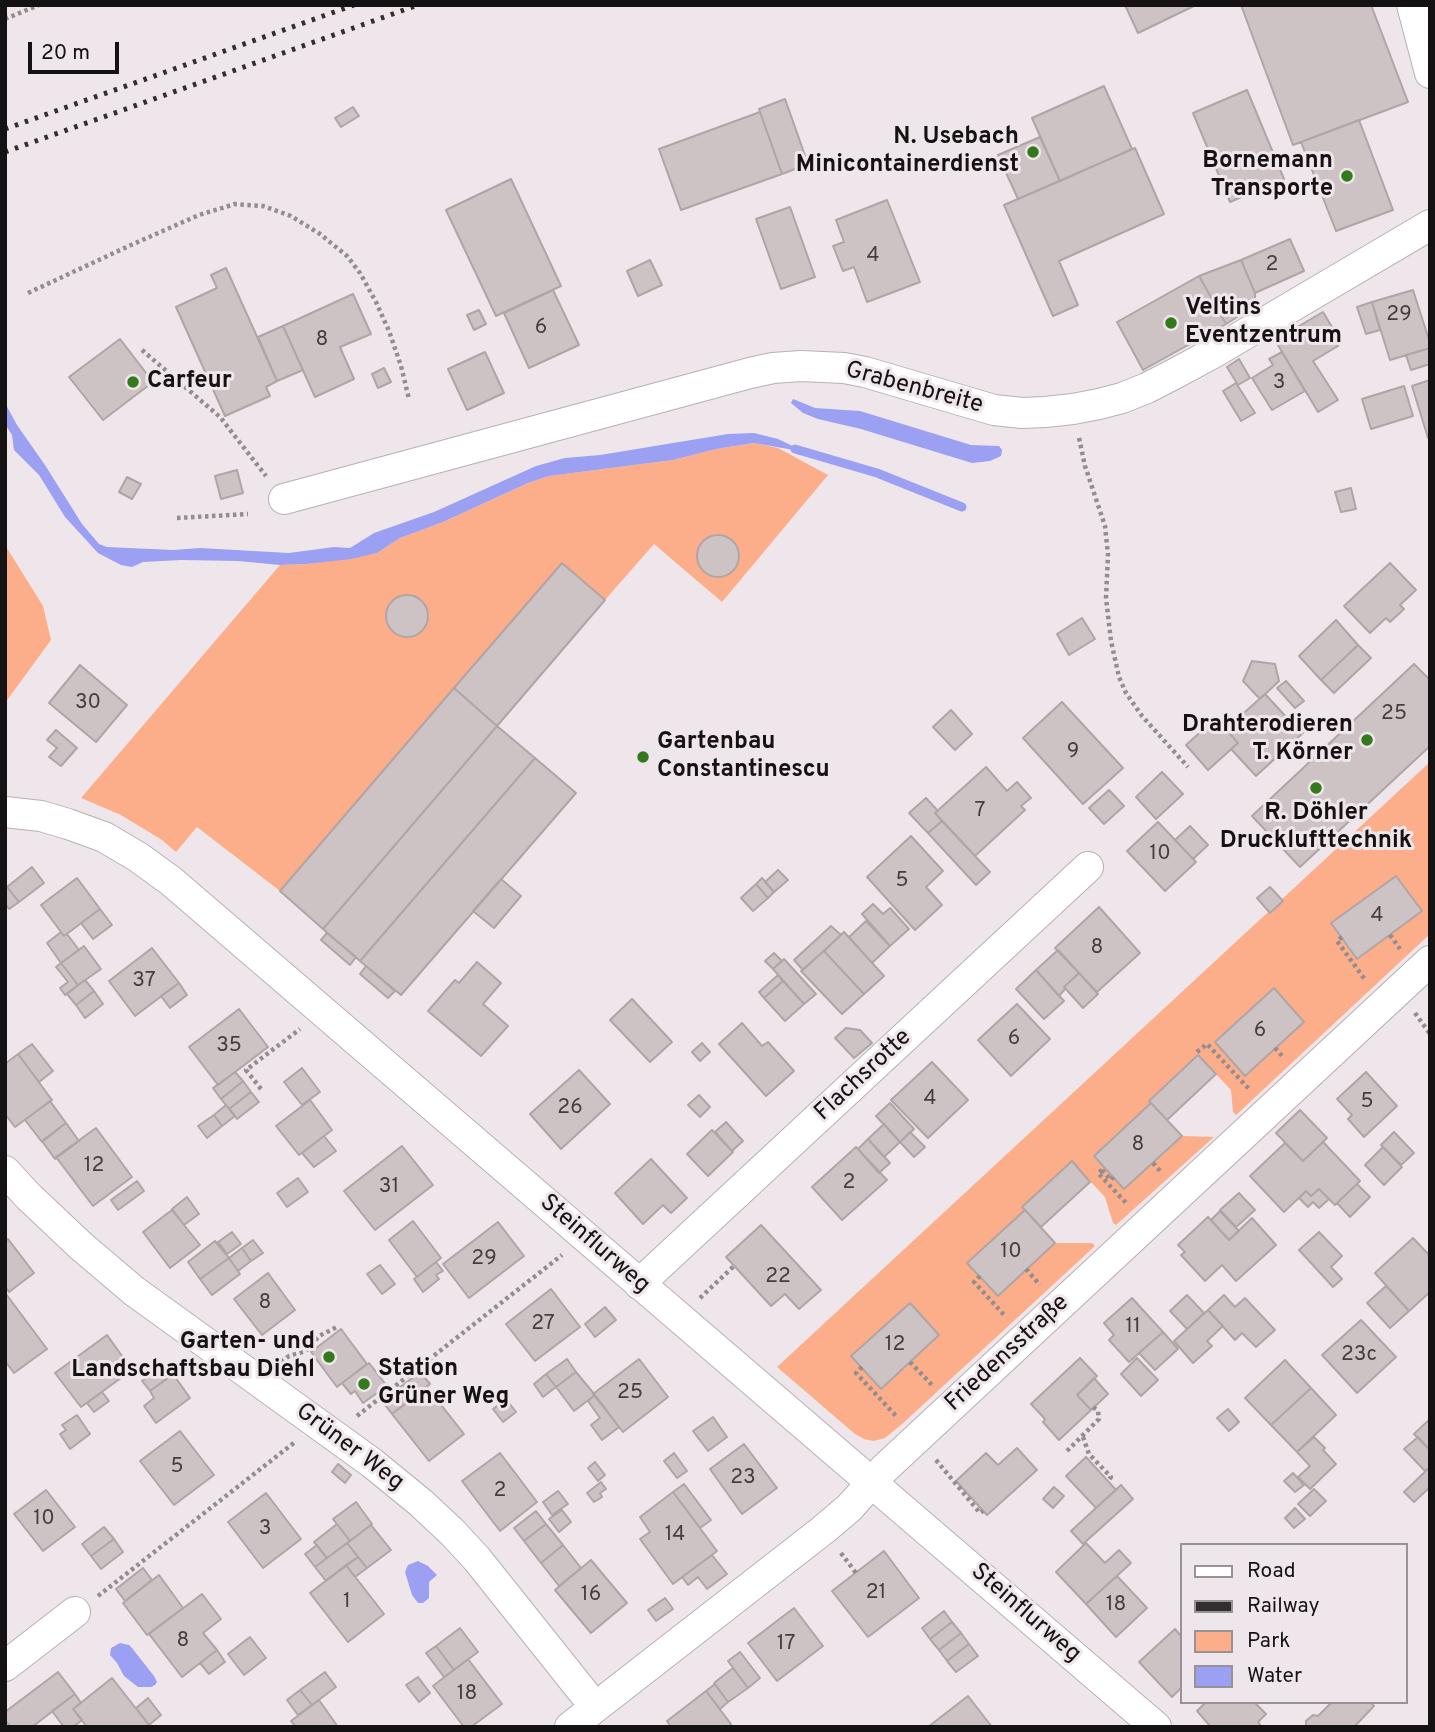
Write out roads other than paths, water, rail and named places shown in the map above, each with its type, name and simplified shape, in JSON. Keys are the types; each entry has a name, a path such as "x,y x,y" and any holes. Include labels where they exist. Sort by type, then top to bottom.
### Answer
{"street":[{"path":"1412,5 1430,74"},
{"name":"Grabenbreite","path":"284,499 773,368 844,368 993,410 1022,413 1073,409 1122,398 1147,388 1213,353 1430,225"},
{"name":"Steinflurweg","path":"5,812 41,816 104,837 171,881 1156,1727"},
{"name":"Flachsrotte","path":"639,1284 1088,867"},
{"name":"Friedensstraße","path":"570,1727 849,1508 884,1469 1430,961"},
{"name":"Grüner Weg","path":"5,1171 81,1246 134,1291 372,1464 421,1503 477,1559 595,1707"},
{"path":"5,1666 75,1612"}],"water":[{"path":"793,399 815,408 860,411 971,445 999,446 1002,450 1001,456 990,461 972,463 861,429 818,419 803,413 791,403"},
{"path":"5,403 82,524 99,544 107,547 289,553 334,547 350,548 374,533 434,512 536,466 565,458 600,455 728,434 754,433 778,439 805,452 754,443 673,460 549,476 400,538 377,553 351,559 280,565 181,560 143,562 132,567 121,565 98,553 65,517 39,475 14,450 12,435 5,424"},
{"path":"418,1561 437,1575 429,1582 429,1598 423,1603 418,1603 412,1595 405,1572 408,1565"},
{"path":"120,1643 132,1648 154,1676 157,1682 155,1685 138,1687 124,1676 110,1655 111,1648"}],"waterway":[{"path":"795,449 877,473 962,507"}],"railway":[{"path":"5,129 354,5"},
{"path":"5,152 418,5"}],"place":[{"name":"N. Usebach Minicontainerdienst","path":"1033,152"},
{"name":"Bornemann Transporte","path":"1347,176"},
{"name":"Veltins Eventzentrum","path":"1171,323"},
{"name":"Carfeur","path":"133,382"},
{"name":"Drahterodieren T. Körner","path":"1367,740"},
{"name":"Gartenbau Constantinescu","path":"643,757"},
{"name":"R. Döhler Drucklufttechnik","path":"1316,788"},
{"name":"Garten- und Landschaftsbau Diehl","path":"329,1357"},
{"name":"Station Grüner Weg","path":"364,1384"}]}
